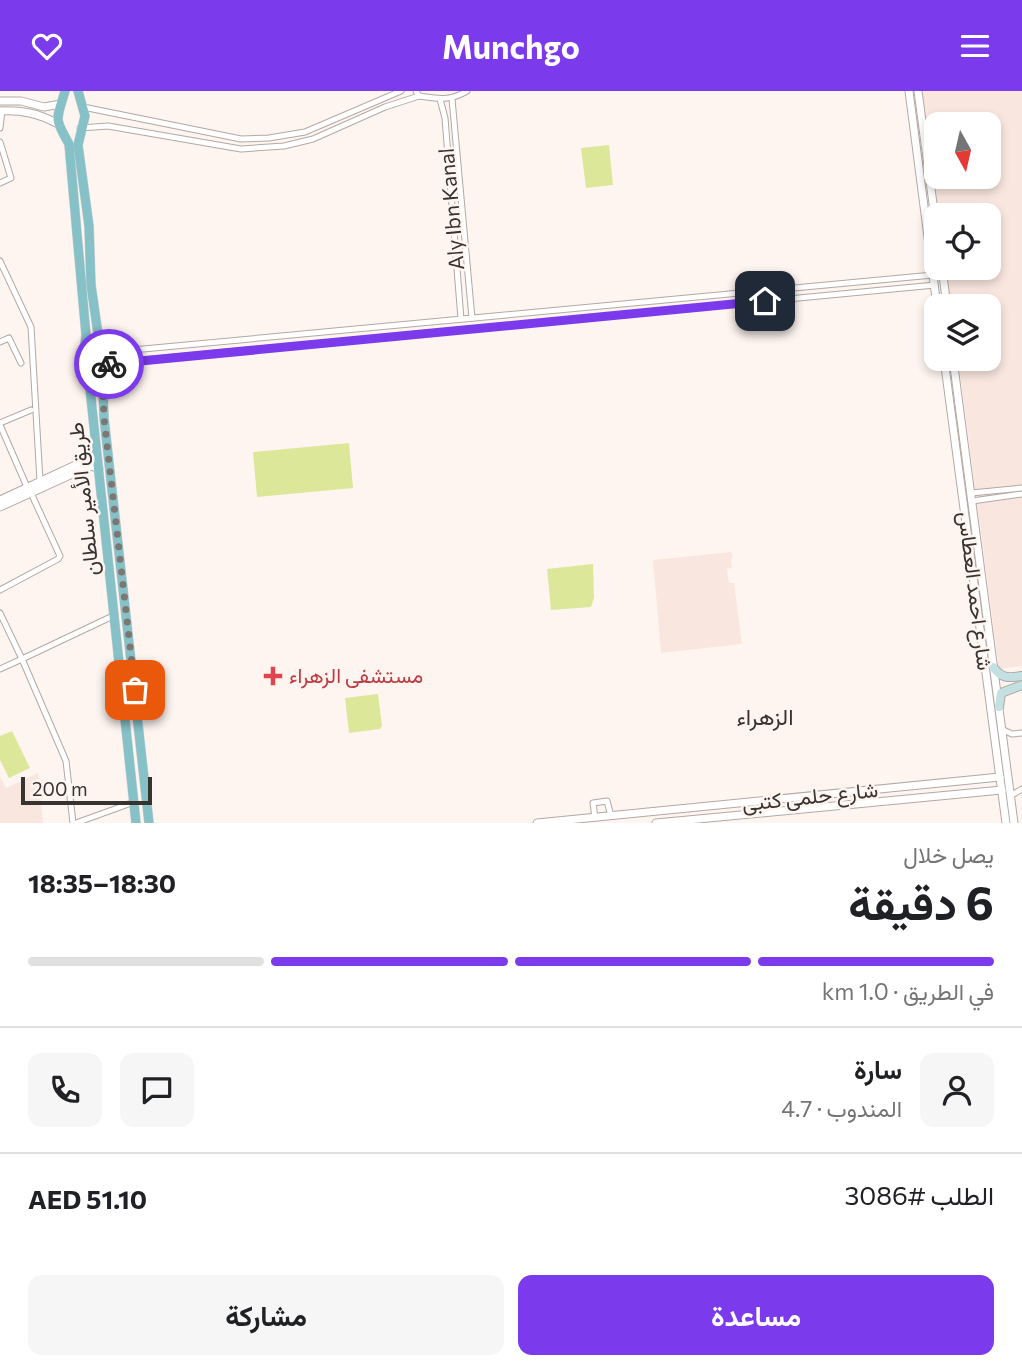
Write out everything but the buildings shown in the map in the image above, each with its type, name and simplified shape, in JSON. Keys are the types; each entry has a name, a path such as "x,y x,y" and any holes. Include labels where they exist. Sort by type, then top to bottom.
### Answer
{"main road":[{"name":"طريق الأمير سلطان","path":"65,91 57,112 58,124 69,144 85,323 85,364 99,468 136,823"},
{"name":"طريق الأمير سلطان","path":"78,91 85,116 78,145 89,221 91,285 102,366 104,418 149,823"},
{"path":"61,104 73,101 81,107"},
{"path":"58,124 71,131 80,128"},
{"path":"74,222 79,229 89,221"},
{"path":"85,364 90,370 102,366"},
{"path":"993,667 999,676 1022,676"},
{"path":"1009,677 1003,682 1010,688"},
{"path":"999,707 1001,693 1022,685"},
{"path":"127,733 139,731"}],"street":[{"path":"81,107 241,139 262,139 305,132 401,91"},
{"path":"80,128 105,126 241,149 263,148 313,139 418,94 452,99 467,91"},
{"path":"909,91 924,206"},
{"path":"918,91 933,203"},
{"name":"Aly Ibn Kanal","path":"440,99 445,118 461,319"},
{"path":"452,99 472,318"},
{"path":"0,101 21,101 44,107 61,104"},
{"path":"376,101 380,109"},
{"path":"0,128 1,111 24,111 41,115 58,124"},
{"path":"105,126 107,113"},
{"path":"138,131 140,120"},
{"path":"331,121 335,129"},
{"path":"166,136 169,125"},
{"path":"292,134 294,144"},
{"path":"218,145 220,135"},
{"path":"262,139 263,148"},
{"path":"0,142 11,178 0,183"},
{"path":"0,261 31,327 40,481"},
{"path":"100,351 924,276"},
{"path":"934,280 936,294"},
{"path":"102,366 935,285"},
{"path":"788,289 788,299"},
{"path":"383,327 384,337"},
{"path":"0,342 9,338 20,363"},
{"name":"شارع احمد العطاس","path":"946,371 1006,823"},
{"name":"شارع احمد العطاس","path":"955,371 1014,823"},
{"path":"0,590 60,556 0,424 31,410"},
{"path":"0,507 40,481 97,454"},
{"path":"0,500 90,466 99,468"},
{"path":"971,497 1022,488"},
{"path":"971,497 1022,494"},
{"path":"0,613 66,761 75,823 134,802"},
{"path":"0,669 115,615"},
{"path":"1001,729 1012,734 1022,733"},
{"name":"شارع حلمى كتبى","path":"537,823 1000,777"},
{"path":"985,779 989,784 985,791"},
{"path":"1010,797 1022,789"},
{"name":"شارع حلمى كتبى","path":"656,823 705,821 1002,790"},
{"path":"594,818 593,803 607,801 611,816"},
{"path":"750,823 753,814"},
{"path":"753,814 758,823"}],"shaded area":[{"path":"922,91 1022,91 1022,666 999,669 960,371 1001,371 1001,294 949,294 948,280 1001,280 1001,203 937,203 935,189 1001,189 1001,112 925,112"},
{"path":"731,552 732,568 727,569 729,583 734,583 742,644 661,653 653,560"},
{"path":"38,773 43,823 0,823 0,776 6,788"}],"green space":[{"path":"609,145 613,185 586,188 581,148"},
{"path":"349,443 353,488 257,497 253,452"},
{"path":"593,564 594,598 591,607 551,610 547,569"},
{"path":"378,694 382,726 380,729 349,733 345,698"},
{"path":"12,731 30,768 9,778 0,760 0,736"}],"way so far":[{"path":"109,364 102,366 104,418 135,690"}],"place":[{"name":"مستشفى الزهراء","path":"273,676"}],"district":[{"name":"الزهراء","path":"765,717"}],"route":[{"path":"109,364 765,301"}]}
